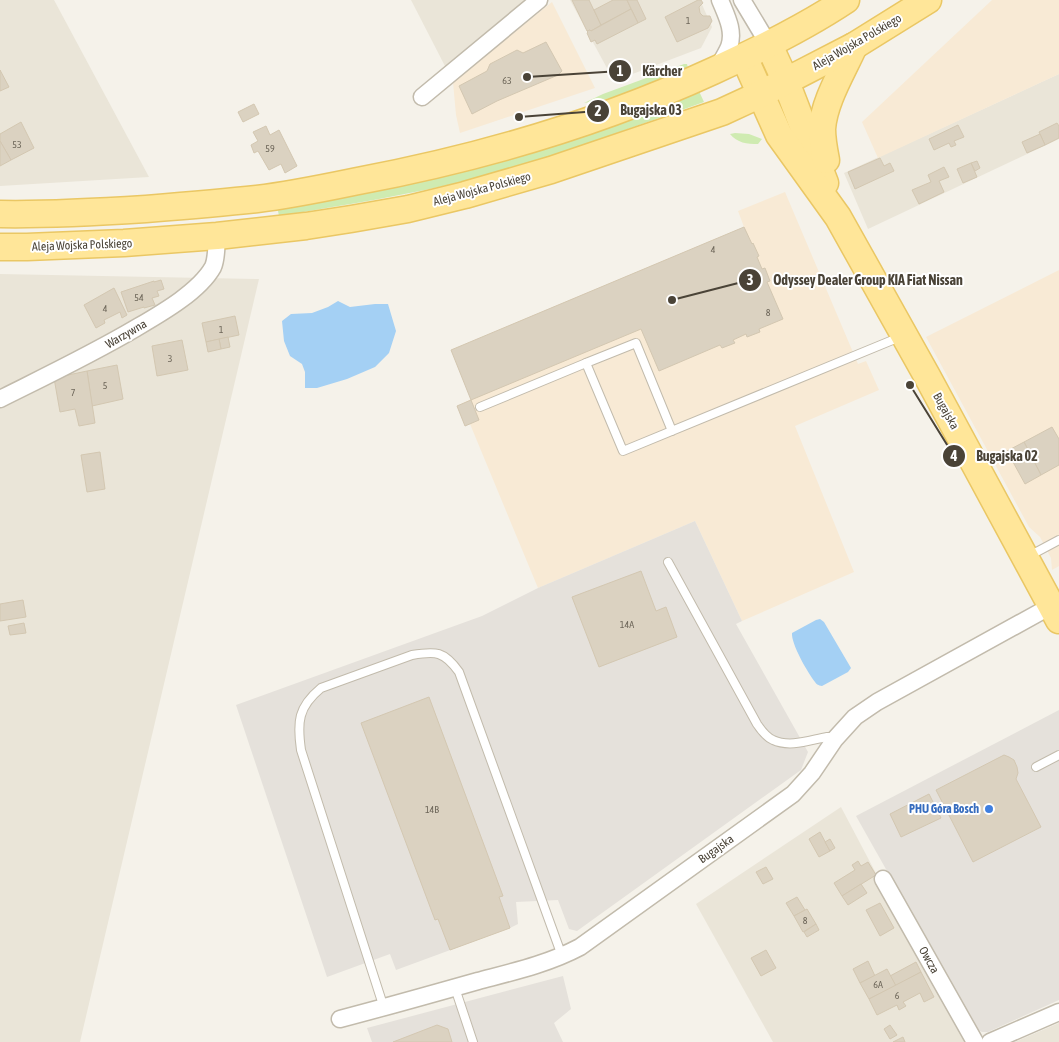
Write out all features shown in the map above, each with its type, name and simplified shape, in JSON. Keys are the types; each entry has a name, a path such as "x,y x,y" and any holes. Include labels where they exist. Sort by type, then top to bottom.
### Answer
{"main road":[{"path":"0,214 110,211 259,198 399,174 468,157 536,138 661,94 769,45 818,19 846,0"},
{"name":"Aleja Wojska Polskiego","path":"0,247 124,243 217,236 351,219 465,195 552,170 722,112 786,82 854,46 928,0"},
{"name":"Bugajska","path":"769,45 786,82 838,217"},
{"path":"838,217 822,128 830,99 854,46"},
{"name":"Bugajska","path":"744,57 779,135 838,217 932,384 1055,613"}],"street":[{"path":"422,97 540,0"},
{"path":"717,69 729,47 730,40 730,25 720,0"},
{"path":"742,0 769,45"},
{"name":"Warzywna","path":"0,399 103,347 173,306 206,277 213,266 216,259 217,236"},
{"name":"Bugajska","path":"340,1019 455,988 562,956 580,947 792,794 812,773 835,739 856,717 876,702 1055,613"},
{"name":"Owcza","path":"883,879 975,1042"},
{"path":"990,1042 1059,1012"}],"lane":[{"path":"586,363 623,451 904,336"},
{"path":"480,407 636,343 672,431"},
{"path":"1026,558 1059,540"},
{"path":"668,562 757,724 765,734 772,740 781,743 798,743 827,737 835,739"},
{"path":"384,1008 301,750 298,731 302,711 310,697 321,688 412,655 438,653 451,660 459,672 562,956"},
{"path":"1036,767 1059,754"},
{"path":"455,988 473,1042"}],"shaded area":[{"path":"0,0 54,0 149,177 0,186"},
{"path":"411,0 534,0 447,70"},
{"path":"570,0 700,0 712,27 701,48 614,81"},
{"path":"992,0 1059,0 1059,74 878,158 862,122"},
{"path":"552,2 595,88 460,133 456,115 453,82"},
{"path":"1059,74 1059,139 868,229 844,173"},
{"path":"785,192 858,364 866,361 879,390 795,426 854,572 742,621 695,521 538,588 470,424 465,426 457,406 471,399 451,350 744,227 738,211"},
{"path":"1059,270 1059,566 1052,570 1051,558 1040,537 1029,527 926,337"},
{"path":"0,274 259,279 80,1042 0,1042"},
{"path":"695,521 742,621 736,624 808,752 801,770 577,931 569,929 558,900 516,902 518,924 510,928 396,970 390,954 327,977 236,705 482,616 538,588"},
{"path":"1059,710 1059,1000 988,1032 982,1032 976,1029 856,816"},
{"path":"841,807 965,1042 773,1042 696,904"},
{"path":"563,976 571,1009 554,1023 563,1042 372,1042 367,1028"},
{"path":"1059,1023 1059,1042 1015,1042"}],"green space":[{"path":"687,64 688,68 617,97 584,103 603,94"},
{"path":"698,89 704,102 589,143 502,171 425,190 279,216 277,206"},
{"path":"730,134 749,134 762,139 758,144 746,143 739,141"}],"water":[{"path":"338,301 350,307 388,304 396,331 389,353 375,367 347,379 317,388 305,388 305,372 302,364 290,356 284,341 282,321 291,314 312,313"},
{"path":"820,619 824,622 851,668 848,672 822,686 816,683 804,665 792,638 792,633"}],"building":[{"path":"572,0 589,0 601,25 591,31 587,31"},
{"path":"613,0 627,0 631,9 601,25 594,10"},
{"path":"627,0 637,0 646,19 638,23"},
{"path":"701,0 703,3 699,7 700,13 703,16 710,16 712,21 708,28 677,42 665,17"},
{"path":"631,9 638,23 597,44 595,40 591,42 587,31 591,31"},
{"path":"546,42 562,71 558,75 497,101 472,114 459,86 487,71 490,64 517,50 523,53"},
{"path":"0,70 9,87 0,91"},
{"path":"254,104 259,114 243,122 238,112"},
{"path":"21,122 34,148 11,160 0,141 0,134"},
{"path":"1057,123 1059,126 1059,138 1045,145 1039,132"},
{"path":"958,125 964,137 954,141 956,145 951,147 949,143 934,150 929,139"},
{"path":"266,126 270,135 279,130 297,166 285,173 281,164 269,170 258,151 254,153 251,145 258,141 253,132"},
{"path":"1040,134 1045,145 1027,153 1022,142"},
{"path":"0,141 11,160 0,166"},
{"path":"880,158 884,166 890,163 894,171 855,189 848,172"},
{"path":"977,161 980,168 975,171 971,163"},
{"path":"971,163 977,177 963,183 957,169"},
{"path":"944,167 949,177 939,181 944,192 919,204 912,190 931,182 928,175"},
{"path":"744,227 759,256 757,257 762,269 765,268 770,281 767,282 783,319 759,329 760,332 747,337 746,334 733,340 735,343 722,348 720,345 659,371 641,329 471,400 451,350"},
{"path":"161,280 164,289 157,291 159,296 152,298 155,305 128,312 121,292"},
{"path":"114,288 127,315 122,318 120,312 104,320 105,323 96,328 84,305"},
{"path":"235,316 239,335 206,342 202,323"},
{"path":"228,337 230,347 221,349 219,339"},
{"path":"219,339 221,349 208,352 206,342"},
{"path":"182,340 188,370 157,376 152,346"},
{"path":"117,365 123,399 92,406 87,371"},
{"path":"87,371 95,423 79,426 75,409 60,412 54,378"},
{"path":"471,400 479,420 465,426 457,406"},
{"path":"1052,427 1059,439 1059,465 1041,475 1024,442"},
{"path":"1024,442 1041,475 1025,484 1007,451"},
{"path":"100,452 105,489 87,492 81,455"},
{"path":"641,571 656,611 666,607 677,637 599,667 572,597"},
{"path":"23,600 26,617 0,621 0,604"},
{"path":"24,623 26,633 10,635 8,626"},
{"path":"429,697 503,896 499,897 510,928 450,950 438,919 435,920 361,723"},
{"name":"PHU Góra Bosch","path":"1004,755 1014,760 1018,773 1016,779 1041,827 973,862 936,790"},
{"path":"929,794 941,818 901,837 890,814"},
{"path":"820,832 830,851 819,857 809,839"},
{"path":"830,839 835,848 830,851 825,842"},
{"path":"858,861 861,866 868,862 876,875 842,896 834,883 855,870 852,865"},
{"path":"766,867 773,879 763,884 756,872"},
{"path":"861,884 867,893 848,905 842,896"},
{"path":"797,897 805,910 794,916 786,903"},
{"path":"880,903 894,928 880,936 866,910"},
{"path":"807,909 816,924 803,932 794,916"},
{"path":"816,924 819,930 807,937 804,932"},
{"path":"766,950 776,968 761,976 751,958"},
{"path":"868,961 875,976 860,983 853,969"},
{"path":"916,962 921,972 896,986 890,976"},
{"path":"887,969 896,986 869,999 860,983"},
{"path":"921,972 934,997 924,1002 920,993 903,1002 906,1006 899,1010 897,1005 877,1015 869,999"},
{"path":"437,1025 448,1029 452,1042 393,1042"},
{"path":"890,1025 897,1035 890,1039 884,1029"},
{"path":"903,1037 905,1042 893,1042"}],"place":[{"name":"Kärcher","path":"527,77"},
{"name":"Bugajska 03","path":"519,117"},
{"name":"Odyssey Dealer Group KIA Fiat Nissan","path":"672,300"},
{"name":"Bugajska 02","path":"910,385"},
{"name":"PHU Góra Bosch","path":"989,809"}]}
